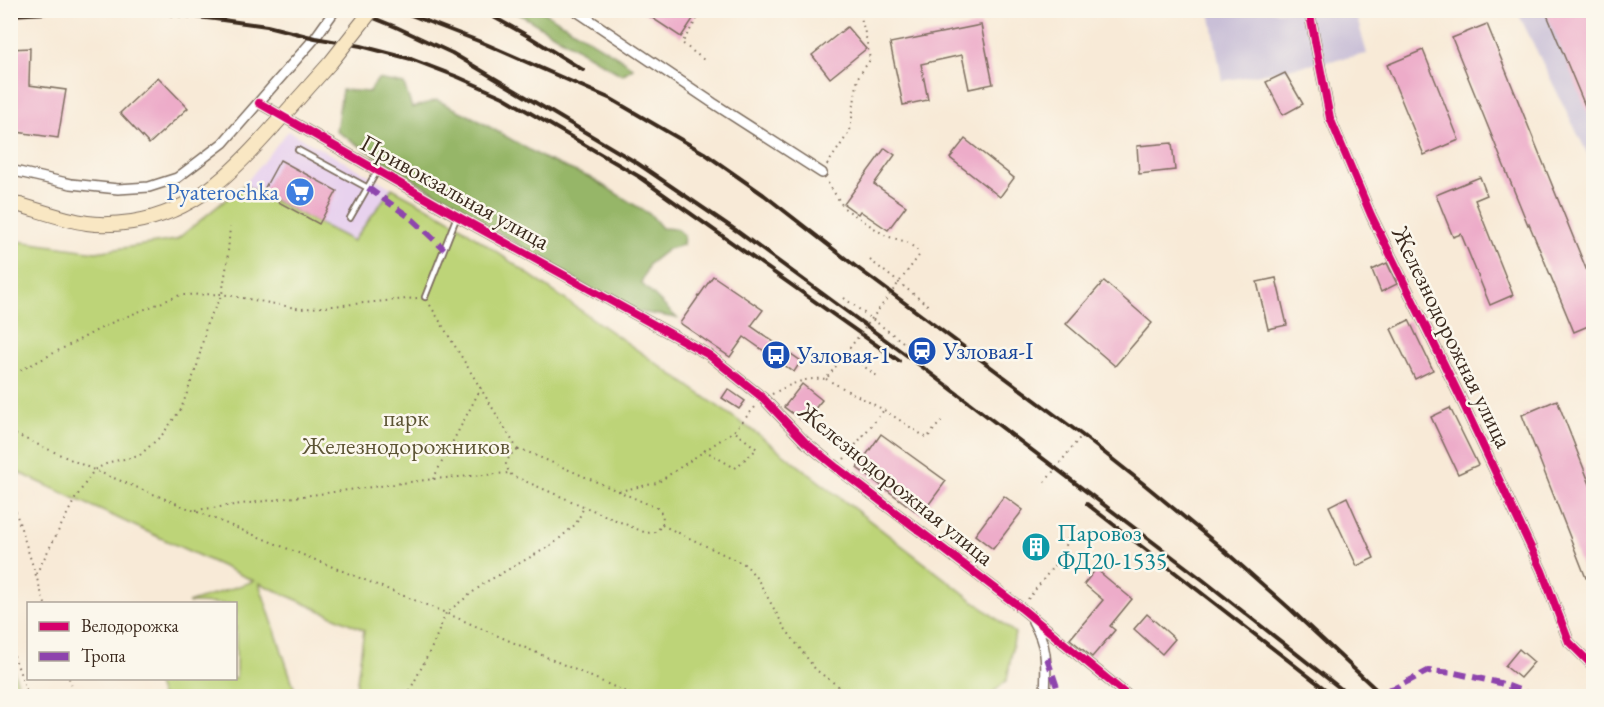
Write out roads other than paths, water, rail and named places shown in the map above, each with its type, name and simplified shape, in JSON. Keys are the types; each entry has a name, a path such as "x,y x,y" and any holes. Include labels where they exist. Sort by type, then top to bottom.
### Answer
{"main road":[{"path":"10,204 87,223 117,224 145,220 185,205 221,181 273,127 332,62 372,10"}],"street":[{"path":"10,170 71,184 118,189 149,187 177,178 222,143 315,38 335,10"},
{"path":"575,10 822,173"},
{"name":"Железнодорожная улица","path":"1309,10 1330,118 1371,215 1542,571 1569,642 1593,667"},
{"name":"Привокзальная улица","path":"259,102 633,314"},
{"name":"Железнодорожная улица","path":"633,314 709,355 763,398 805,442 1021,608 1128,696"},
{"path":"1031,616 1041,634 1047,658 1046,696"}],"lane":[{"path":"298,150 368,188"},
{"path":"350,218 378,170"},
{"path":"425,297 457,216"}],"railway":[{"path":"354,10 452,53 637,163 737,231 913,360 1203,580 1350,696"},
{"path":"398,10 481,42 611,99 704,153 764,195 1145,485 1218,545 1383,696"},
{"path":"481,10 583,70"},
{"path":"10,15 84,11 150,12 267,26 361,46 411,59 503,97 645,180"},
{"path":"639,177 899,361"},
{"path":"1087,504 1334,696"}],"place":[{"name":"Pyaterochka","path":"300,192"},
{"name":"Узловая-I","path":"922,351"},
{"name":"Узловая-1","path":"776,355"},
{"name":"Паровоз ФД20-1535","path":"1036,547"}],"park label":[{"name":"парк Железнодорожников","path":"406,432"}]}
